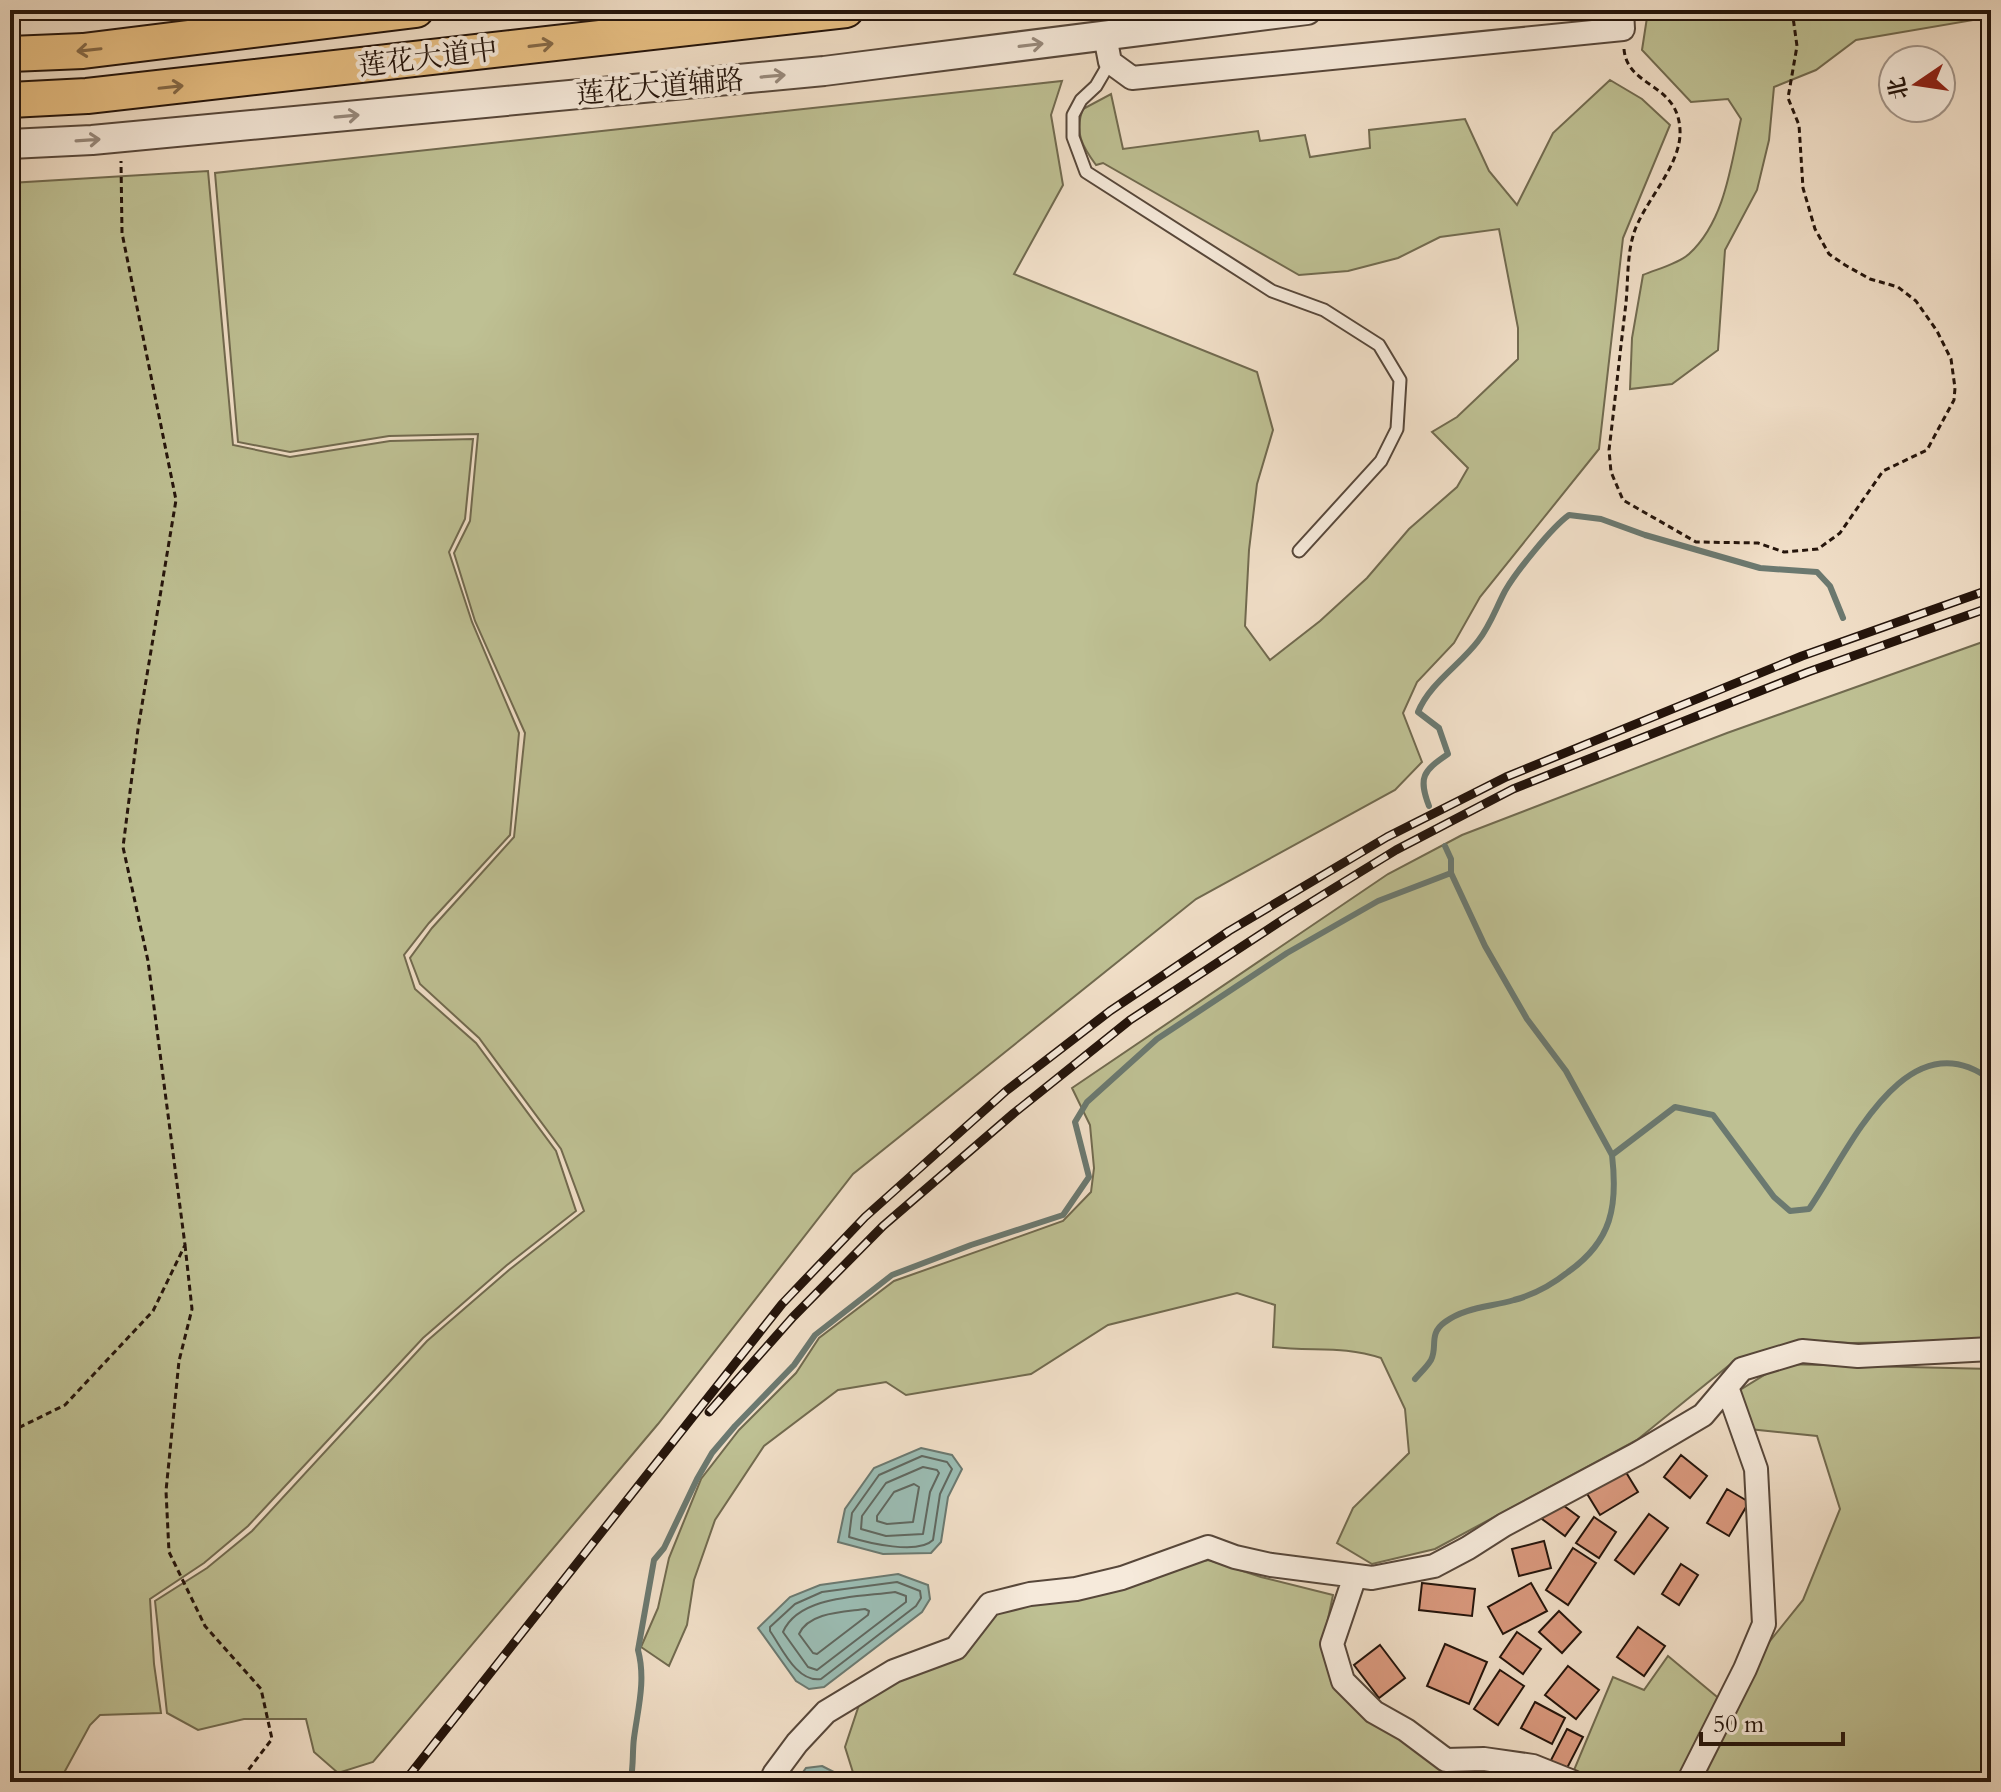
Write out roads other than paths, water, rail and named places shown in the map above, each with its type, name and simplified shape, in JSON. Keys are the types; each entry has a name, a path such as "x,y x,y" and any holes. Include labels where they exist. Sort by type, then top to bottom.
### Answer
{"main road":[{"name":"莲花大道中","path":"10,54 83,51 416,10"},
{"name":"莲花大道中","path":"10,100 87,96 846,10"},
{"path":"316,71 305,63 304,49 375,14"}],"street":[{"name":"莲花大道辅路","path":"10,144 120,137 824,71 1108,49 1307,10"},
{"path":"1108,49 1132,78 1622,20"},
{"path":"774,1782 774,1774 797,1743 826,1712 894,1671 956,1648 990,1604 1122,1578 1208,1547 1271,1565 1372,1578 1434,1566 1703,1415 1742,1369 1802,1351 1858,1356 1991,1349"},
{"path":"1688,1782 1764,1624 1756,1469 1727,1387"},
{"path":"1355,1576 1332,1644 1343,1681 1374,1712 1406,1730 1446,1760 1484,1759 1533,1766 1573,1782"}],"lane":[{"path":"1108,49 1096,86 1081,100 1073,115 1073,137 1086,172 1272,291 1324,310 1379,345 1400,380 1397,429 1381,461 1299,551"}],"water":[{"path":"921,1448 952,1455 962,1469 948,1497 941,1542 931,1553 883,1554 838,1542 845,1509 874,1468"},
{"path":"898,1574 928,1585 930,1599 922,1612 824,1687 809,1689 796,1681 758,1628 790,1597 820,1585"},
{"path":"822,1766 836,1773 841,1782 796,1782 806,1768"}],"waterway":[{"path":"1429,806 1424,788 1425,776 1433,765 1448,754 1439,728 1418,712 1430,692 1482,635 1505,591 1526,562 1569,515 1601,519 1760,568 1817,572 1830,586 1843,618"},
{"path":"630,1782 641,1683 638,1650 654,1560 664,1548 712,1453 735,1426 794,1365 815,1335 892,1275 1063,1215 1089,1177 1075,1122 1087,1102 1157,1039 1287,953 1378,901 1451,873 1451,859 1445,846"},
{"path":"1451,873 1485,946 1527,1019 1566,1071 1612,1155"},
{"path":"1415,1379 1431,1360 1435,1336 1445,1322 1470,1310 1535,1292 1556,1281 1583,1260 1603,1235 1609,1221 1614,1190 1612,1155 1675,1107 1713,1115 1774,1197 1790,1211 1809,1209 1861,1127 1882,1100 1906,1078 1932,1065 1960,1065 1991,1080"}],"railway":[{"path":"404,1782 782,1304 865,1217 1006,1091 1110,1011 1229,931 1387,837 1506,777 1802,656 1991,589"},
{"path":"709,1412 793,1317 883,1226 1014,1113 1130,1020 1287,917 1396,850 1513,789 1808,672 1991,607"}]}
